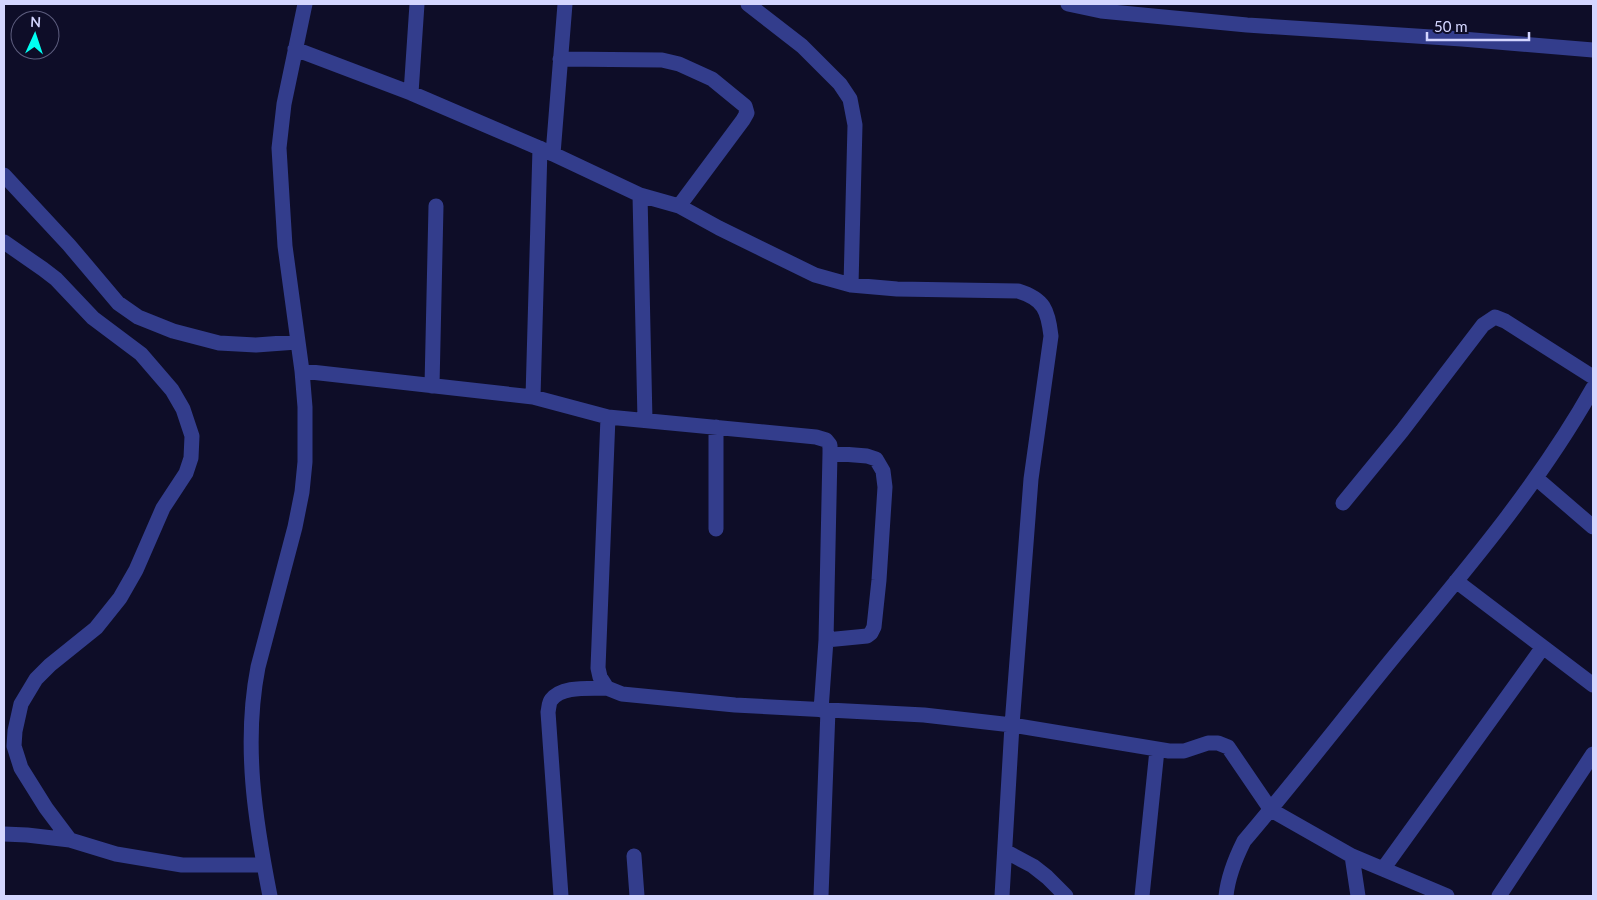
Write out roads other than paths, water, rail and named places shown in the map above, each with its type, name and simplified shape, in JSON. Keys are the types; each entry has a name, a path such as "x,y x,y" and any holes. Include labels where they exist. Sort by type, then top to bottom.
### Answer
{"street":[{"path":"270,896 256,823 251,750 252,702 265,635 295,526 302,492 305,436 302,371 285,246 279,148 284,104 305,4"},
{"path":"411,93 417,4"},
{"path":"533,397 546,151 560,59 565,4"},
{"path":"748,4 802,46 840,84 850,99 853,109 855,134 851,285"},
{"path":"1072,4 1101,11 1247,25 1462,39 1593,50"},
{"path":"295,50 411,93 546,151 640,195 679,206 814,275 851,285 914,289 1018,291 1032,295 1043,305 1049,318 1051,336 1031,480 1012,725 1002,896"},
{"path":"560,59 662,60 679,64 712,79 745,106 747,113 679,206"},
{"path":"4,175 69,245 118,303 138,317 173,331 219,343 256,345 297,342"},
{"path":"640,195 645,420"},
{"path":"432,386 436,206"},
{"path":"4,242 44,269 93,318 146,359 172,390 183,409 192,436 191,458 186,473 163,508 136,570 120,598 96,628 36,678 18,712 14,746 19,763 25,777 70,840"},
{"path":"1343,503 1402,431 1483,326 1495,317 1505,321 1593,377"},
{"path":"302,371 533,397 608,417 816,437 826,440 830,445 830,453 821,896"},
{"path":"1226,896 1234,861 1244,841 1456,581 1536,478 1576,418 1593,388"},
{"path":"607,688 600,677 598,651 603,577 608,417"},
{"path":"716,427 716,529"},
{"path":"826,640 867,636 871,633 874,626 885,487 883,471 876,460 867,456 830,453"},
{"path":"1536,478 1593,527"},
{"path":"1456,581 1593,685"},
{"path":"1383,870 1543,647"},
{"path":"561,896 548,712 551,700 561,692 607,688 622,694 735,705 924,715 1012,725 1157,750 1184,751 1208,743 1218,743 1228,747 1271,810 1352,856 1447,896"},
{"path":"1142,896 1157,750"},
{"path":"1499,896 1593,754"},
{"path":"4,834 27,834 70,840 116,854 182,865 264,864"},
{"path":"1005,851 1033,866 1066,896"},
{"path":"634,856 637,896"},
{"path":"1352,856 1358,896"}]}
